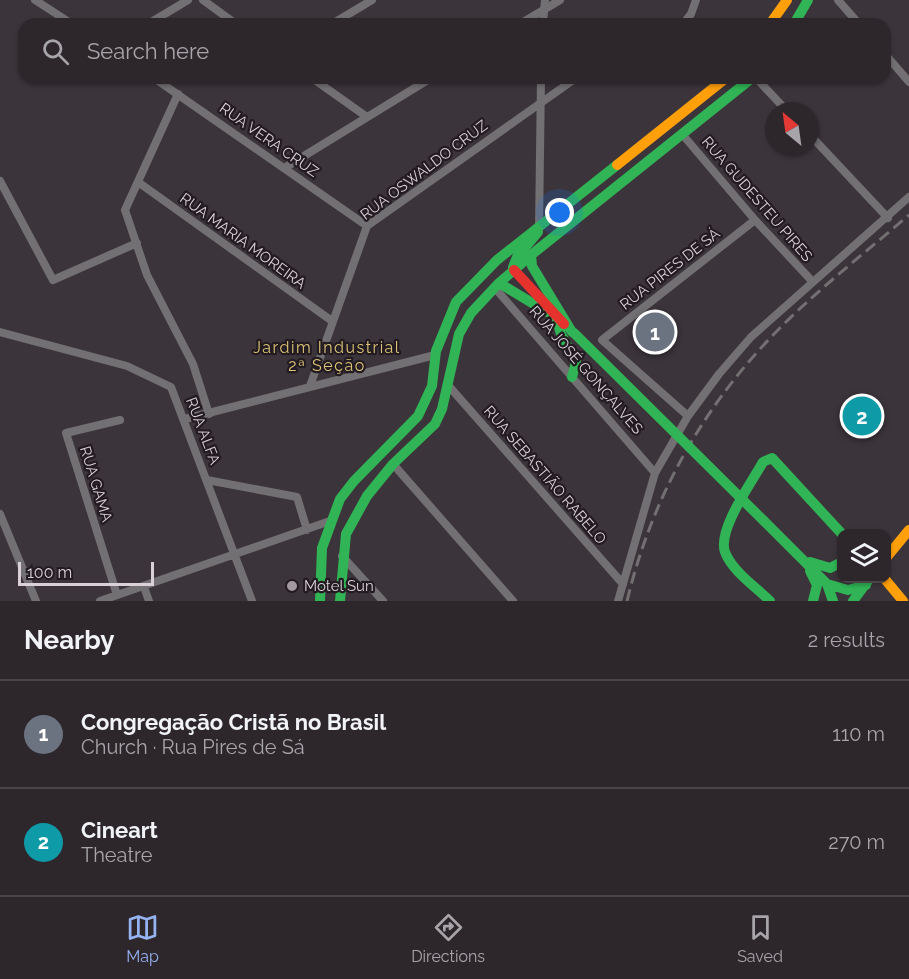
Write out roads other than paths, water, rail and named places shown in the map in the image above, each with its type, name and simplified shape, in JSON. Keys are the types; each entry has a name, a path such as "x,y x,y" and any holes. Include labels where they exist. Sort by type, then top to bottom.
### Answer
{"main road":[{"path":"774,18 787,0"},
{"path":"798,18 808,0"},
{"path":"320,601 322,548 330,521 340,500 354,480 418,416 432,386 435,355 444,326 456,302 497,261 719,84"},
{"path":"340,601 342,555 346,534 367,496 393,464 435,424 442,409 459,334 471,313 497,285 531,255 746,84"},
{"path":"539,229 536,240 514,260 514,270 554,314 804,560 827,584 833,601"},
{"path":"531,255 532,266 573,332"},
{"path":"497,285 544,311 554,314"},
{"path":"554,314 561,334 576,362 572,377"},
{"path":"770,601 729,558 723,542 726,529 764,462 772,458 837,529"},
{"path":"891,552 909,530"},
{"path":"804,560 826,569 837,566"},
{"path":"804,560 817,585 813,601"},
{"path":"827,584 848,590 866,583"},
{"path":"854,601 867,583"},
{"path":"887,583 903,601"}],"street":[{"path":"35,0 63,18"},
{"path":"158,18 188,0"},
{"path":"202,0 228,18"},
{"path":"342,18 372,0"},
{"path":"543,18 544,0"},
{"path":"530,18 560,0"},
{"path":"688,18 696,0"},
{"path":"838,0 854,18"},
{"path":"891,61 909,82"},
{"name":"RUA VERA CRUZ","path":"163,84 286,167 367,226"},
{"path":"320,84 367,117"},
{"path":"286,167 422,84"},
{"path":"539,229 541,84"},
{"name":"RUA OSWALDO CRUZ","path":"310,386 367,226 567,84"},
{"path":"760,84 778,102"},
{"path":"178,94 125,210 156,296 193,364 209,414"},
{"name":"RUA GUDESTEU PIRES","path":"682,134 755,220 812,281"},
{"path":"819,145 888,218"},
{"path":"0,182 54,280 137,243"},
{"name":"RUA MARIA MOREIRA","path":"138,182 332,321"},
{"path":"618,601 655,473 688,416 719,374 752,337 812,281 888,218 909,197"},
{"name":"RUA PIRES DE SÁ","path":"688,416 602,340 755,220"},
{"name":"RUA JOSÉ GONÇALVES","path":"497,285 655,473"},
{"name":"RUA ALFA","path":"0,333 127,366 171,387 236,553 252,601"},
{"path":"185,419 435,355"},
{"name":"RUA SEBASTIÃO RABELO","path":"447,384 623,584"},
{"name":"RUA GAMA","path":"117,595 66,433 120,420"},
{"path":"393,464 513,601"},
{"path":"207,480 297,497 307,530"},
{"path":"0,514 36,601"},
{"path":"100,601 330,521"},
{"path":"342,555 383,601"},
{"path":"144,587 149,601"}],"railway":[{"path":"627,601 648,532 677,467 695,436 736,377 795,313 909,215"}],"place":[{"name":"Congregação Cristã no Brasil","path":"655,332"},
{"name":"Cineart","path":"862,416"},
{"name":"Motel Sun","path":"292,586"}],"district":[{"name":"Jardim Industrial 2ª Seção","path":"327,356"}]}
